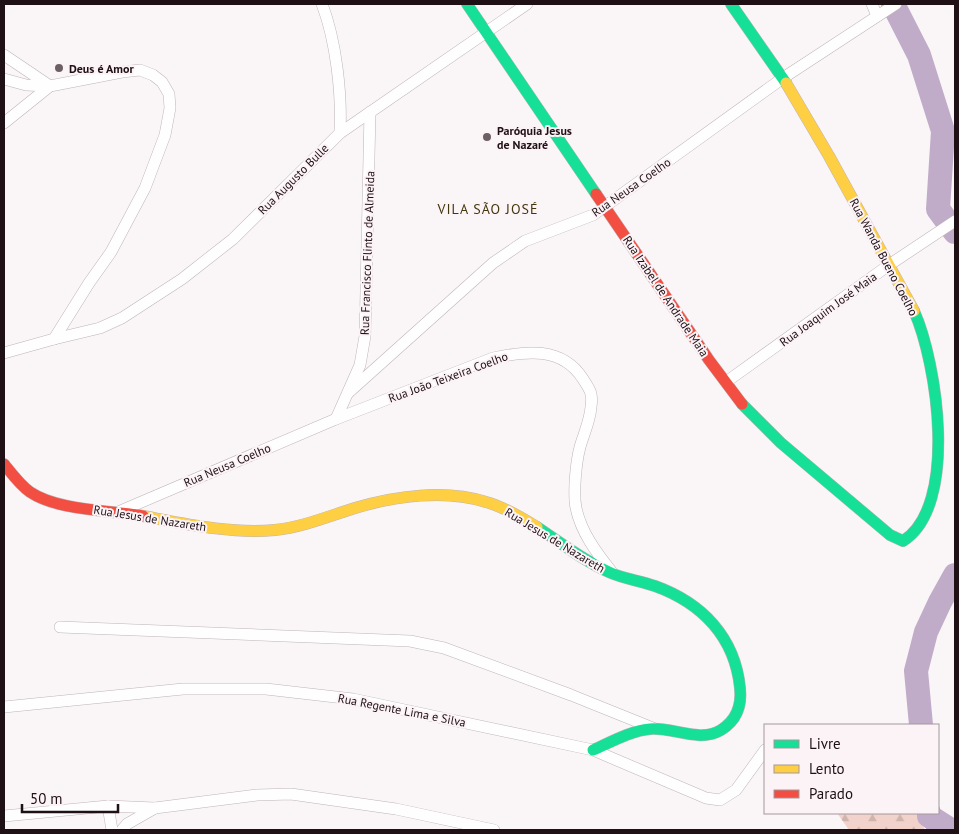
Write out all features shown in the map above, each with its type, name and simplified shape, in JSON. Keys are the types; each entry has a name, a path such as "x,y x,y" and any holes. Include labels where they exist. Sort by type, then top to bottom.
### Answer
{"street":[{"path":"322,4 328,21 334,52 341,114 340,132"},
{"name":"Rua Izabel de Andrade Maia","path":"467,4 726,382 767,431 890,535 904,541 911,536"},
{"name":"Rua Augusto Bulle","path":"54,339 100,328 122,318 182,279 233,239 340,132 527,4"},
{"name":"Rua Wanda Bueno Coelho","path":"731,4 783,78 838,172 918,320 935,394 940,465 936,488 929,509 921,524 911,536"},
{"path":"872,4 881,13"},
{"name":"Rua Neusa Coelho","path":"348,393 493,263 525,241 593,215 783,78 896,4"},
{"path":"4,55 50,86"},
{"path":"4,79 26,85 50,86 140,70 153,75 162,82 169,94 170,108 165,135 145,188 112,252 89,283 54,339 4,353"},
{"path":"4,123 50,86"},
{"name":"Rua Francisco Flinto de Almeida","path":"336,418 360,365 366,336 370,112"},
{"name":"Rua Joaquim José Maia","path":"726,382 889,265 955,221"},
{"name":"Rua João Teixeira Coelho","path":"336,418 494,358 531,352 556,357 572,364 591,391 592,406 589,424 579,449 576,473 576,507 585,534 614,574"},
{"name":"Rua Neusa Coelho","path":"118,512 336,418"},
{"name":"Rua Jesus de Nazareth","path":"4,464 19,482 37,497 57,505 222,528 273,530 307,524 382,501 430,496 468,497 508,510 536,526 586,560 614,574 664,589 684,598 707,614 720,630 729,648 737,672 740,708 735,719 717,733 701,735 653,728 571,695 444,648 419,642 60,626"},
{"name":"Rua Regente Lima e Silva","path":"4,707 184,688 266,689 353,699 594,750 706,798 720,800 736,790 764,751"},
{"name":"Rua Jesus de Nazareth","path":"594,750 653,728"},
{"path":"4,816 108,806 155,808 257,795 291,794 396,810 494,830"},
{"path":"108,806 112,830"},
{"path":"122,830 127,824 155,808"}],"green space":[{"path":"838,814 917,814 925,830 849,830"}],"waterway":[{"path":"893,4 919,55 943,131 938,209 955,232"},
{"path":"921,724 916,671 926,632 955,575"},
{"path":"929,814 929,816 951,830"},
{"path":"928,830 929,816"}],"traffic: fast":[{"path":"467,4 596,194"},
{"path":"731,4 786,83"},
{"path":"742,404 781,443 890,535 903,541 920,523 932,497 937,466 938,432 935,397 930,364 914,311"},
{"path":"537,527 591,563 616,575 672,593 701,612 723,638 737,670 740,688 739,707 735,717 721,730 713,734 704,735 659,729 643,730 621,737 593,750"}],"traffic: slow":[{"path":"786,83 829,156 914,311"},
{"path":"143,516 192,525 242,531 275,530 306,524 387,500 437,495 470,498 493,504 537,527"}],"traffic: jam":[{"path":"596,194 709,360 742,404"},
{"path":"4,464 30,492 55,503 85,509 143,516"}],"place":[{"name":"Deus é Amor","path":"59,68"},
{"name":"Paróquia Jesus de Nazaré","path":"487,137"}],"district":[{"name":"VILA SÃO JOSÉ","path":"488,209"}]}
